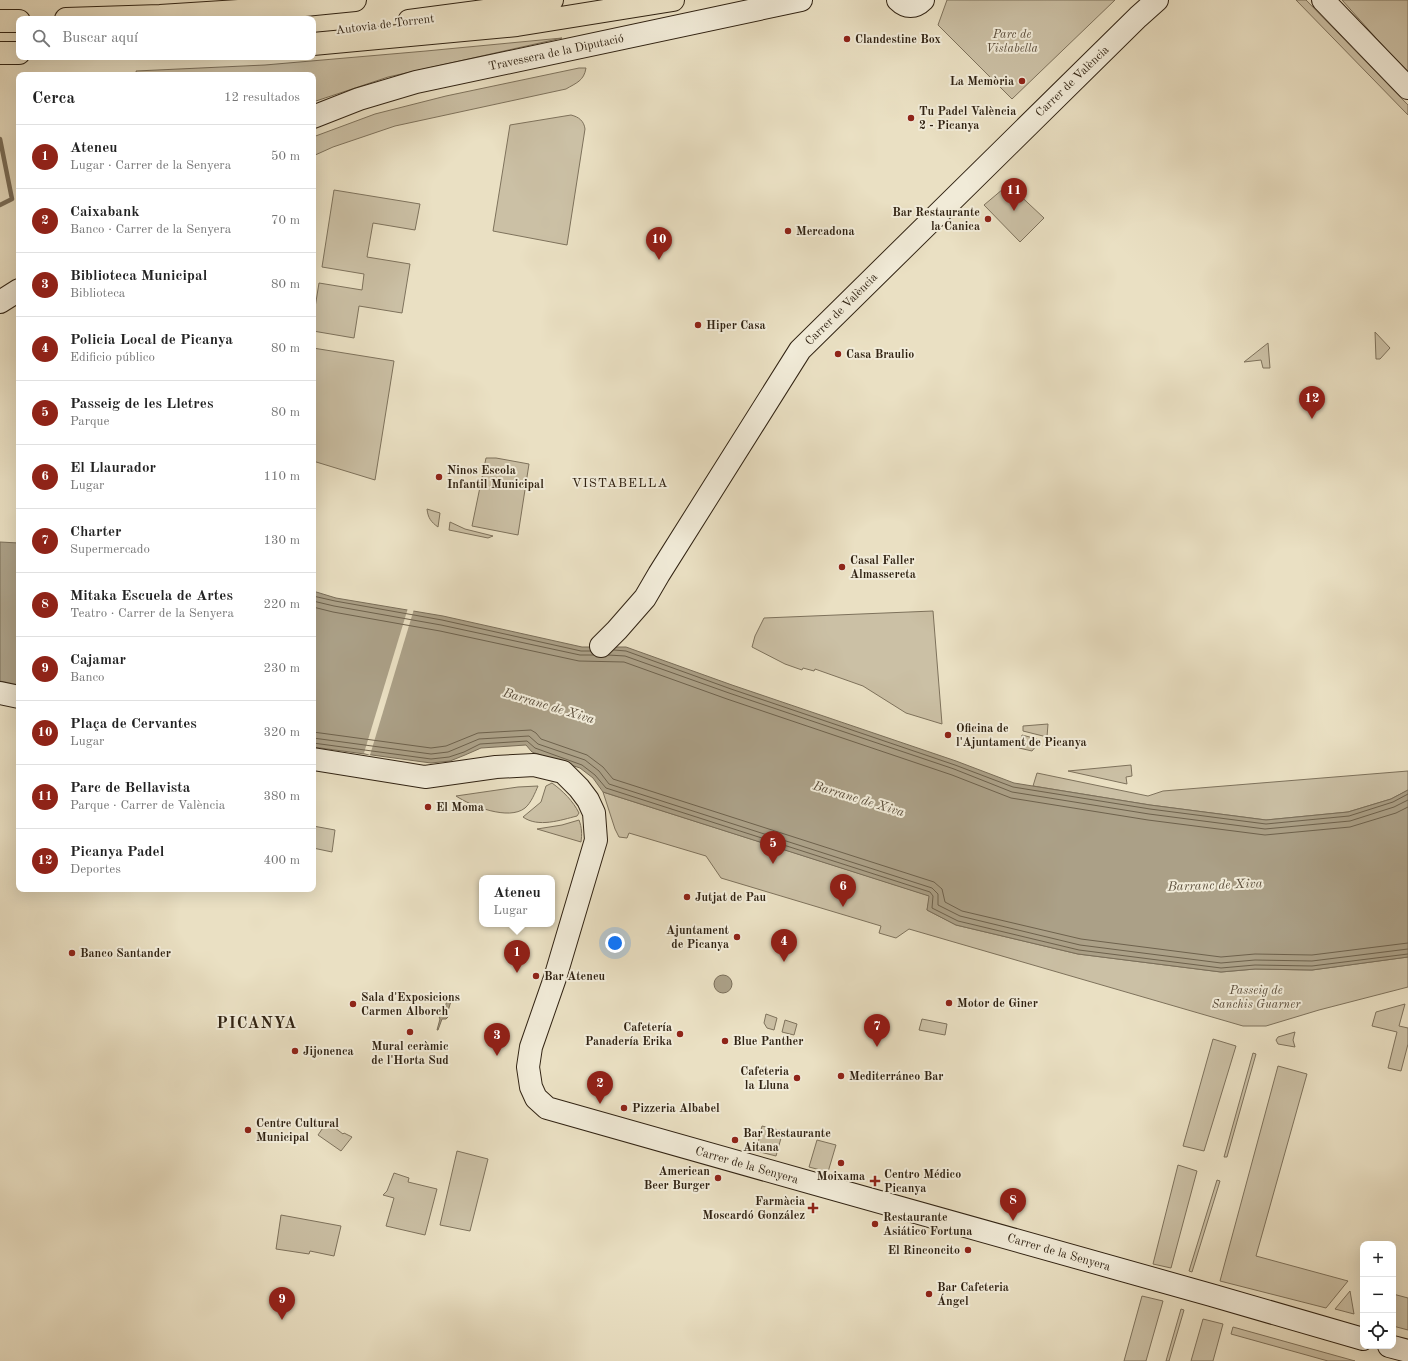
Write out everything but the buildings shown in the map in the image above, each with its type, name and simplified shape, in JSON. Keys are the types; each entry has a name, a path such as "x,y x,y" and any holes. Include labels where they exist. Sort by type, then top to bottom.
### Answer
{"highway":[{"path":"254,10 304,0"},
{"path":"160,16 254,10 355,0"},
{"name":"Autovia de Torrent","path":"316,33 506,8 552,0"},
{"path":"316,44 517,25 673,0"},
{"path":"0,21 16,21"},
{"path":"0,53 16,53"}],"street":[{"name":"Travessera de la Diputació","path":"316,116 359,99 416,82 801,0"},
{"path":"898,0 903,4 913,6 923,0"},
{"name":"Carrer de València","path":"601,646 645,598 800,350 1143,8 1157,0"},
{"path":"1324,1 1408,88"},
{"path":"0,302 16,292"},
{"path":"0,693 16,696"},
{"name":"Carrer de la Senyera","path":"316,759 425,777 496,767 534,765 563,772 579,788 588,800 594,813 596,837 593,854 557,972 531,1047 528,1067 531,1088 536,1098 547,1108 1360,1338"},
{"path":"1396,1348 1408,1351"}],"green space":[{"name":"Parc de Vistabella","path":"947,0 1115,0 1012,99 938,25"},
{"path":"1296,0 1306,0 1408,105 1408,115"},
{"path":"1342,0 1408,0 1408,74 1401,66"},
{"path":"562,38 388,77 316,101 316,72 136,71 265,65"},
{"path":"579,68 586,68 581,79 566,89 395,126 333,147 316,155 316,136 375,114 446,96"},
{"path":"571,115 581,120 585,129 567,245 493,231 510,125"},
{"path":"1003,189 1013,189 1044,218 1020,242 984,205"},
{"path":"334,190 420,204 415,230 373,223 367,257 410,264 402,313 359,306 354,338 316,332 316,302 319,283 362,290 364,274 322,267"},
{"path":"1375,332 1390,348 1380,359 1376,359"},
{"path":"1268,343 1270,368 1263,368 1261,360 1244,362"},
{"path":"316,348 394,361 375,480 316,462"},
{"path":"486,458 496,458 529,464 518,535 472,526"},
{"path":"427,509 440,513 438,527 430,520"},
{"path":"450,522 465,529 493,536 488,538 449,530"},
{"path":"933,611 942,724 906,713 863,686 815,669 814,671 803,668 802,670 785,664 752,647 755,636 764,618"},
{"path":"1048,724 1047,737 1023,731 1023,726"},
{"path":"1022,735 1041,740 1032,751 1019,748"},
{"path":"1131,765 1132,776 1126,777 1127,784 1068,771"},
{"path":"1408,771 1408,790 1391,799 1348,812 1266,820 1150,805 1033,786 1037,773 1148,796 1163,791"},
{"path":"552,783 571,800 579,813 577,816 542,823 523,817 541,802 546,786"},
{"path":"538,786 531,801 525,808 518,812 510,813 500,813 480,808 456,796 518,787"},
{"name":"Passeig de Sanchis Guarner","path":"603,792 930,896 927,910 956,925 1078,954 1221,972 1255,969 1312,970 1408,957 1408,987 1319,1010 1266,1026 1243,1026 909,929 896,938 879,933 881,926 721,878 706,856 629,833 627,838 619,837"},
{"path":"579,820 582,831 581,842 537,829 562,825"},
{"path":"316,827 335,830 332,852 316,849"},
{"path":"1405,1004 1399,1026 1408,1028 1408,1044 1401,1071 1388,1068 1397,1032 1372,1026 1376,1012"},
{"path":"766,1014 777,1018 774,1030 767,1028 764,1023"},
{"path":"922,1019 947,1024 945,1035 919,1030"},
{"path":"785,1020 797,1024 794,1035 782,1032"},
{"path":"1295,1032 1293,1040 1295,1047 1278,1044 1276,1040 1278,1037"},
{"path":"1213,1039 1236,1046 1204,1151 1183,1146"},
{"path":"1253,1053 1256,1054 1227,1157 1224,1157"},
{"path":"1278,1066 1307,1074 1256,1256 1348,1281 1326,1308 1220,1281"},
{"path":"327,1122 343,1134 344,1133 352,1137 341,1151 318,1135"},
{"path":"762,1126 783,1131 776,1156 756,1151"},
{"path":"817,1140 836,1145 828,1172 809,1167"},
{"path":"457,1151 488,1159 470,1231 440,1225"},
{"path":"1178,1165 1197,1171 1171,1268 1153,1264"},
{"path":"394,1173 409,1178 408,1182 437,1189 425,1235 386,1226 394,1198 383,1195 387,1191"},
{"path":"1217,1180 1220,1181 1192,1272 1189,1271"},
{"path":"281,1215 341,1226 334,1256 310,1251 309,1254 276,1249"},
{"path":"1350,1291 1354,1314 1335,1309"},
{"path":"1396,1295 1408,1298 1408,1330 1396,1327"},
{"path":"1142,1296 1163,1301 1146,1361 1124,1361"},
{"path":"1181,1309 1184,1310 1169,1361 1166,1361"},
{"path":"1203,1319 1223,1324 1213,1361 1191,1361"},
{"path":"1233,1327 1355,1361 1328,1361 1231,1334"}],"water":[{"path":"0,542 16,543 16,684 0,681"},
{"name":"Barranc de Xiva","path":"316,592 336,598 443,616 582,647 626,647 732,685 956,761 1014,783 1150,805 1266,820 1348,812 1391,799 1408,790 1408,957 1312,970 1255,969 1221,972 1078,954 956,925 927,910 929,896 603,792 593,778 580,768 532,752 526,745 481,748 450,761 431,763 316,747"},
{"path":"723,975 727,976 731,980 731,988 727,992 723,993 719,992 715,988 714,984 715,980 719,976"},
{"path":"449,996 452,996 452,998 448,1011 449,1016 446,1019 442,1019 437,1030 440,1019 438,1014 439,1011 444,1009"}],"pier":[{"path":"408,608 414,609 370,755 364,753"}],"waterway":[{"path":"0,139 12,199 0,205"}],"place":[{"name":"Clandestine Box","path":"847,39"},
{"name":"La Memòria","path":"1022,81"},
{"name":"Tu Padel València 2 - Picanya","path":"911,118"},
{"name":"Parc de Bellavista","path":"1014,211"},
{"name":"Bar Restaurante la Canica","path":"988,219"},
{"name":"Mercadona","path":"788,231"},
{"name":"Plaça de Cervantes","path":"659,260"},
{"name":"Hiper Casa","path":"698,325"},
{"name":"Casa Braulio","path":"838,354"},
{"name":"Picanya Padel","path":"1312,419"},
{"name":"Ninos Escola Infantil Municipal","path":"439,477"},
{"name":"Casal Faller Almassereta","path":"842,567"},
{"name":"Oficina de l'Ajuntament de Picanya","path":"948,735"},
{"name":"El Moma","path":"428,807"},
{"name":"Passeig de les Lletres","path":"773,864"},
{"name":"Jutjat de Pau","path":"687,897"},
{"name":"El Llaurador","path":"843,907"},
{"name":"Ajuntament de Picanya","path":"737,937"},
{"name":"Banco Santander","path":"72,953"},
{"name":"Policia Local de Picanya","path":"784,962"},
{"name":"Ateneu","path":"517,973"},
{"name":"Bar Ateneu","path":"536,976"},
{"name":"Motor de Giner","path":"949,1003"},
{"name":"Sala d'Exposicions Carmen Alborch","path":"353,1004"},
{"name":"Mural ceràmic de l'Horta Sud","path":"410,1032"},
{"name":"Cafetería Panadería Erika","path":"680,1034"},
{"name":"Blue Panther","path":"725,1041"},
{"name":"Charter","path":"877,1047"},
{"name":"Jijonenca","path":"295,1051"},
{"name":"Biblioteca Municipal","path":"497,1056"},
{"name":"Mediterráneo Bar","path":"841,1076"},
{"name":"Cafeteria la Lluna","path":"797,1078"},
{"name":"Caixabank","path":"600,1104"},
{"name":"Pizzeria Albabel","path":"624,1108"},
{"name":"Centre Cultural Municipal","path":"248,1130"},
{"name":"Bar Restaurante Aitana","path":"735,1140"},
{"name":"Moixama","path":"841,1163"},
{"name":"American Beer Burger","path":"718,1178"},
{"name":"Centro Médico Picanya","path":"875,1181"},
{"name":"Farmàcia Moscardó González","path":"813,1208"},
{"name":"Mitaka Escuela de Artes","path":"1013,1221"},
{"name":"Restaurante Asiático Fortuna","path":"875,1224"},
{"name":"El Rinconcito","path":"968,1250"},
{"name":"Bar Cafeteria Ángel","path":"929,1294"},
{"name":"Cajamar","path":"282,1320"}],"district":[{"name":"VISTABELLA","path":"620,482"},
{"name":"PICANYA","path":"257,1022"}]}
